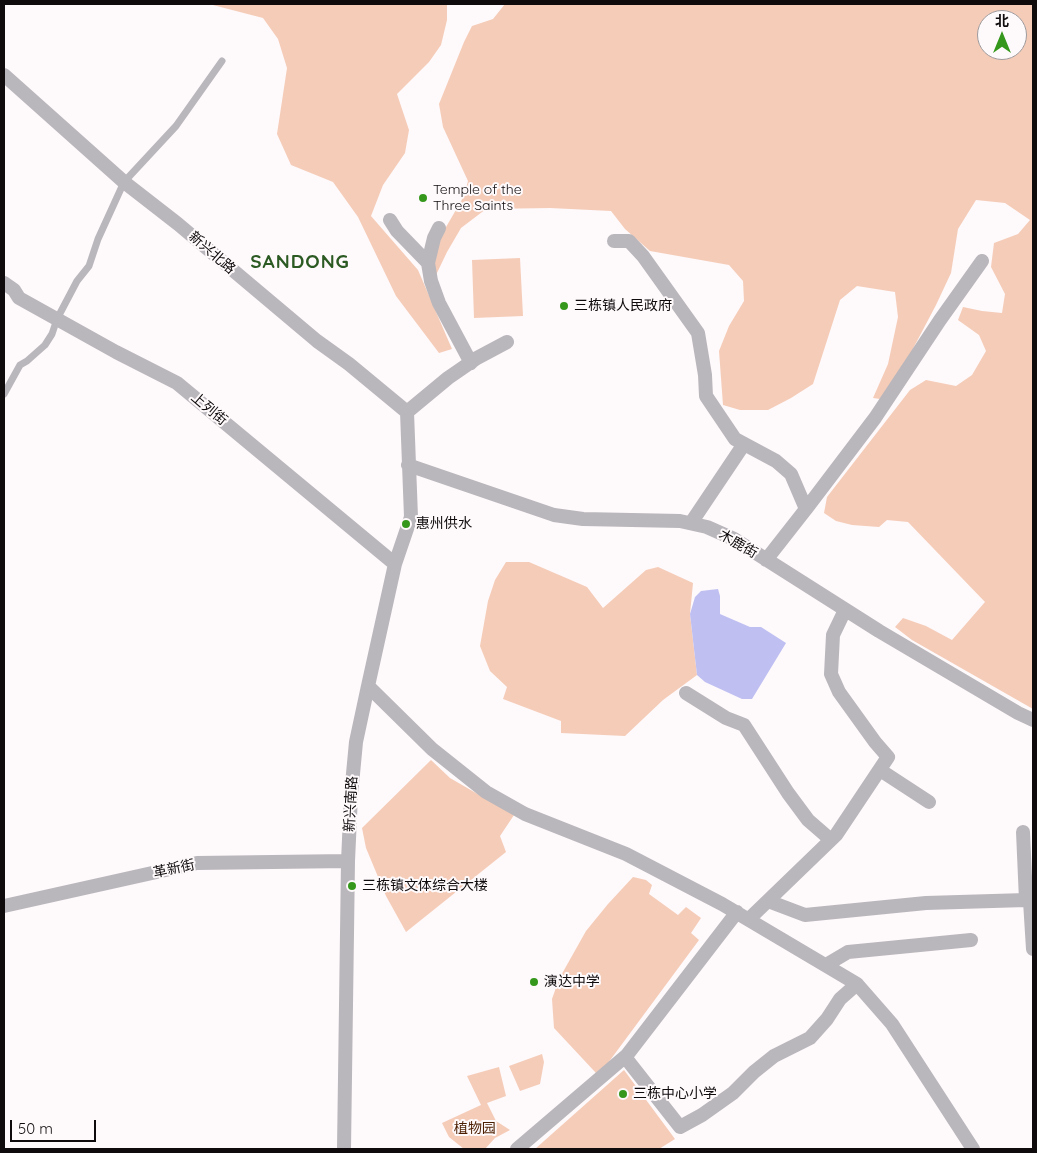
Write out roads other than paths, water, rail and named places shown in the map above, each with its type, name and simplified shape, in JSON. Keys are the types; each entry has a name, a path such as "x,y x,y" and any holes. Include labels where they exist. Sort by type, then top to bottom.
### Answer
{"street":[{"name":"新兴北路","path":"4,75 124,182 178,224 317,341 349,364 407,412"},
{"path":"390,220 397,231 428,263 439,303 471,363"},
{"path":"428,263 434,238 439,228"},
{"path":"614,240 629,242 643,256 698,333 705,375 706,396 735,439 776,461 790,474 806,509"},
{"path":"766,560 875,418 982,261"},
{"name":"上列街","path":"4,284 14,290 19,298 116,352 177,383 395,564"},
{"path":"408,465 407,412 448,378 507,342"},
{"path":"691,524 744,444"},
{"name":"新兴南路","path":"344,1149 348,861 351,795 356,742 395,564 410,517 408,465"},
{"name":"木鹿街","path":"408,465 508,501 554,515 583,519 680,521 706,527 734,539 845,610 1018,713 1033,720"},
{"path":"749,919 836,835 888,757 875,742 840,692 832,674 833,635 845,610"},
{"path":"368,686 432,749 486,792 525,814 626,854 737,912 857,984 892,1024 973,1149"},
{"path":"686,692 726,718 744,724 808,820 831,840"},
{"path":"880,770 929,802"},
{"path":"1024,832 1026,900"},
{"name":"革新街","path":"4,906 197,863 348,861"},
{"path":"768,901 805,915 926,903 1026,900 1030,901 1033,949"},
{"path":"517,1149 625,1057 737,912"},
{"path":"826,965 848,952 971,940"},
{"path":"625,1057 680,1126 702,1116 733,1093 754,1072 774,1056 810,1038 827,1019 840,999 857,984"}],"lane":[{"path":"4,394 20,365 45,345 77,282 89,266 98,239 124,182 176,126 222,61"}],"water":[{"path":"718,589 720,614 750,627 761,627 786,643 752,699 742,699 705,682 697,675 690,614 695,597 701,591"}],"place":[{"name":"Temple of the Three Saints","path":"423,198"},
{"name":"三栋镇人民政府","path":"564,306"},
{"name":"惠州供水","path":"406,524"},
{"name":"三栋镇文体综合大楼","path":"352,886"},
{"name":"演达中学","path":"534,982"},
{"name":"三栋中心小学","path":"623,1094"}],"district":[{"name":"SANDONG","path":"300,262"}],"park label":[{"name":"植物园","path":"475,1129"}]}
